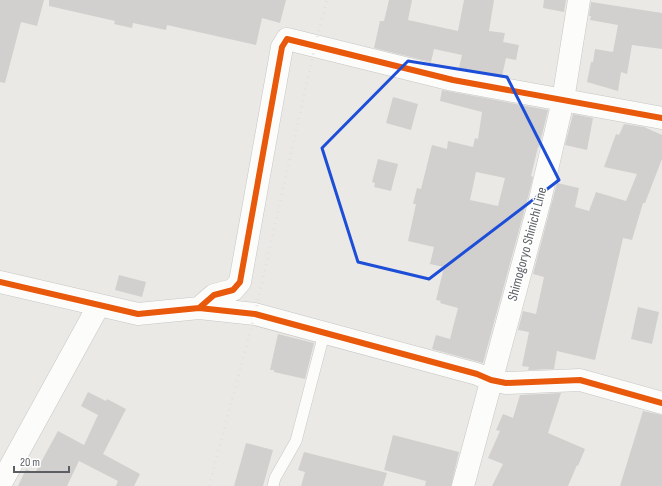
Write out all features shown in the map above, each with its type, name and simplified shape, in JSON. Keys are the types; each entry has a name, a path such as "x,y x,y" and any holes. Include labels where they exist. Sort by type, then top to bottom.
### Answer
{"street":[{"name":"Shimogoryo Shinichi Line","path":"463,486 540,200 563,100 579,0"},
{"path":"199,308 214,295 233,290 240,282 282,47 287,39 453,80 662,118"},
{"path":"0,282 138,314 199,308 254,314 477,374 491,380 506,383 580,380 662,403"},
{"path":"0,486 99,305"}],"lane":[{"path":"273,486 275,478 296,441 324,334"}],"highlighted area":[{"path":"408,61 507,77 559,180 429,279 358,262 322,148"}],"building":[{"path":"0,0 44,0 37,26 21,22 5,83 0,82"},
{"path":"49,0 286,0 280,23 262,18 256,45 167,25 166,30 133,23 132,28 114,24 115,21 49,6"},
{"path":"389,0 412,0 408,20 458,31 464,0 494,0 489,31 505,33 503,42 519,45 516,60 506,58 502,76 459,68 462,55 434,49 431,62 374,48 380,21 384,21"},
{"path":"544,0 566,0 564,12 543,8"},
{"path":"591,2 662,13 662,49 632,45 627,74 621,72 618,91 587,82 595,49 613,52 618,25 590,20 591,16 589,16"},
{"path":"442,90 548,110 531,176 533,177 528,197 483,363 432,349 436,335 450,339 458,308 440,303 441,301 436,300 444,267 430,264 434,247 408,241 416,204 413,204 417,188 421,189 432,145 447,149 448,141 473,147 475,138 478,139 482,112 440,101","holes":["476,172 505,178 498,206 470,200"]},
{"path":"393,97 418,104 411,130 386,123"},
{"path":"573,114 593,118 587,150 565,145"},
{"path":"624,124 644,127 662,135 662,159 645,203 643,203 632,240 623,238 595,360 557,351 554,369 528,370 529,367 522,366 529,332 518,330 523,311 536,314 544,277 533,274 557,183 579,188 575,207 589,211 596,192 626,201 637,174 604,167 616,134 619,135"},
{"path":"378,159 398,164 391,191 374,187 375,183 372,182"},
{"path":"119,275 146,282 142,297 115,290"},
{"path":"638,307 659,312 652,344 631,339"},
{"path":"278,334 314,343 305,379 270,370"},
{"path":"88,392 106,401 107,399 126,409 103,454 140,474 134,486 116,486 118,481 79,461 67,486 18,486 26,469 35,473 58,431 84,445 98,415 81,406"},
{"path":"561,393 548,433 585,449 568,486 492,486 503,464 488,458 500,431 496,430 503,414 513,418 520,395"},
{"path":"643,411 662,415 662,486 620,486"},
{"path":"393,435 459,452 451,486 425,486 426,481 384,470"},
{"path":"246,443 273,450 263,486 234,486"},
{"path":"304,452 387,473 383,486 301,486 305,472 298,470"}],"railway":[{"path":"209,486 255,314 315,46 327,0"}],"cycle path":[{"path":"199,308 214,295 233,290 240,282 282,47 287,39 453,80 662,118"},
{"path":"0,282 138,314 199,308 255,314 477,374 491,380 506,383 580,380 662,403"}]}
